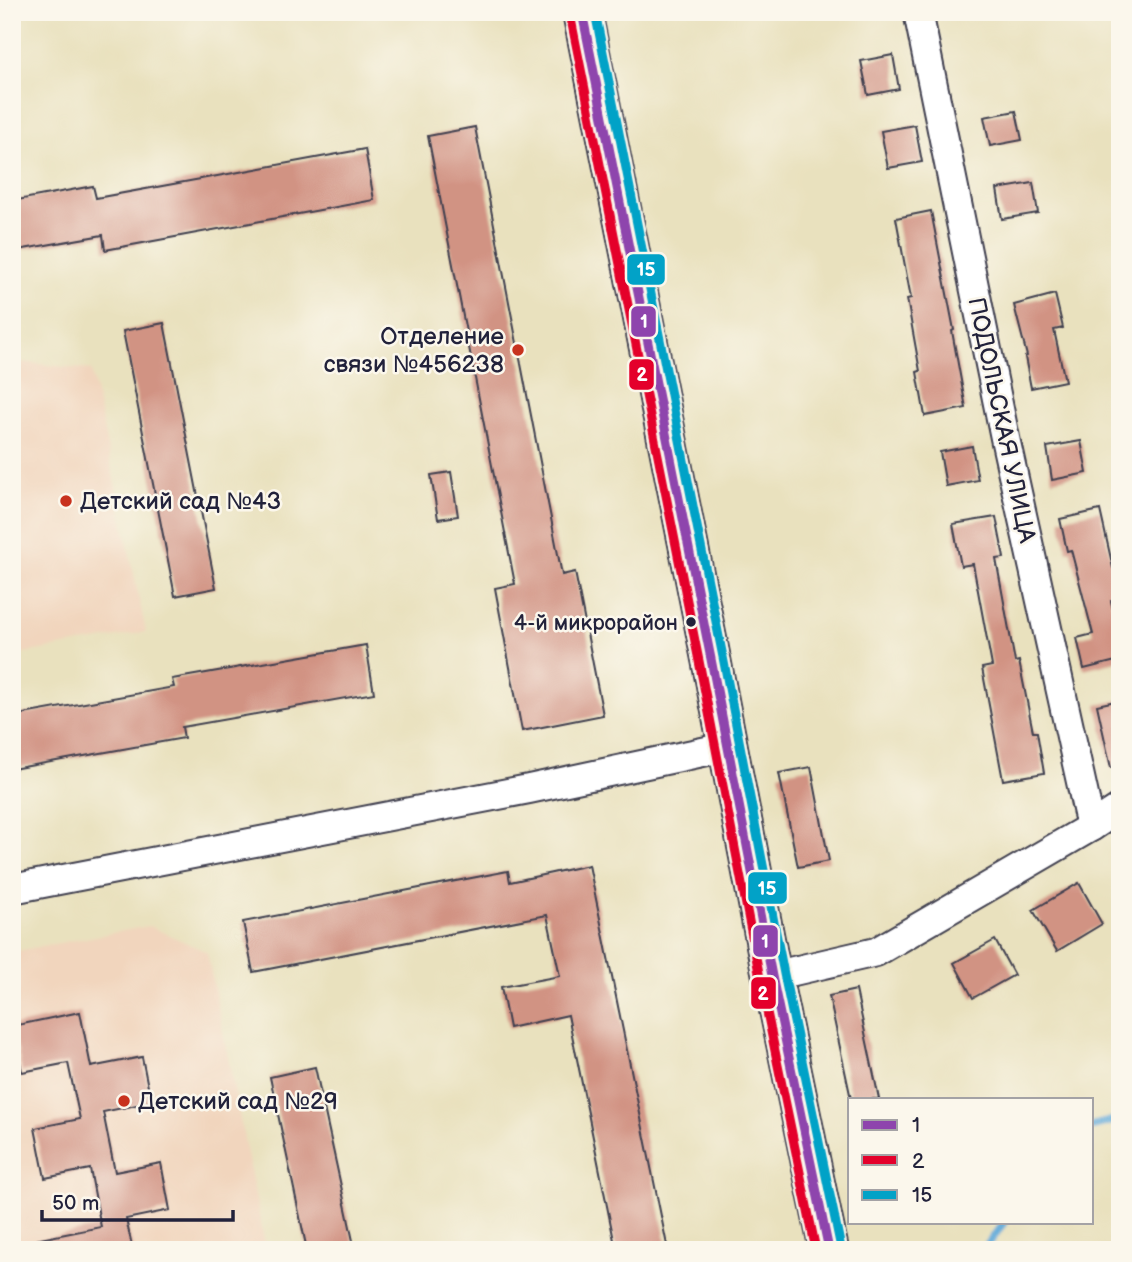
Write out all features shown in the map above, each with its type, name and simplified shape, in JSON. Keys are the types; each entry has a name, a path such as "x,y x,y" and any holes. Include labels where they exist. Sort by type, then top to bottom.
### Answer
{"main road":[{"path":"582,12 711,659 726,747 829,1250"}],"street":[{"name":"ПОДОЛЬСКАЯ УЛИЦА","path":"918,12 1005,439 1091,827"},
{"path":"12,889 528,789 726,747"},
{"path":"772,976 876,952 1120,808"}],"shaded area":[{"name":"Детский сад №43","path":"12,361 91,370 146,632 12,655"},
{"name":"Детский сад №29","path":"149,926 207,952 266,1250 12,1250 12,952"}],"building":[{"path":"893,55 899,89 868,95 861,61"},
{"path":"1016,111 1022,140 990,146 984,117"},
{"path":"915,125 922,162 888,168 881,131"},
{"path":"475,127 562,575 575,572 603,715 522,731 495,588 515,584 428,136"},
{"path":"365,149 374,200 105,250 103,235 12,251 12,201 93,186 96,198"},
{"path":"1033,183 1038,213 1002,219 997,189"},
{"path":"931,211 966,408 925,416 907,299 911,298 896,218"},
{"path":"1055,294 1063,328 1054,330 1065,381 1031,388 1025,357 1027,356 1014,305"},
{"path":"164,323 216,588 175,596 123,331"},
{"path":"1081,441 1087,473 1052,480 1047,447"},
{"path":"972,446 978,480 946,486 940,452"},
{"path":"451,472 458,516 438,519 431,475"},
{"path":"1100,510 1113,568 1116,568 1120,584 1120,598 1111,601 1120,639 1120,660 1084,669 1077,638 1093,634 1060,519"},
{"path":"996,517 1004,558 996,559 1015,662 1019,661 1033,732 1037,732 1044,773 1003,780 982,668 992,666 973,564 961,566 953,524"},
{"path":"366,645 374,693 182,727 184,738 12,769 12,716 174,687 172,679"},
{"path":"1120,700 1120,767 1111,768 1097,705"},
{"path":"811,767 829,861 798,867 779,773"},
{"path":"589,865 668,1250 616,1250 568,1015 509,1028 501,987 560,976 547,915 253,972 243,922 508,871 510,882"},
{"path":"1079,883 1102,924 1057,951 1033,910"},
{"path":"995,940 1014,975 973,998 954,963"},
{"path":"856,990 879,1098 851,1098 829,996"},
{"path":"80,1012 91,1067 142,1057 151,1102 103,1112 115,1172 161,1163 170,1210 126,1219 133,1250 36,1250 35,1240 101,1227 90,1169 45,1178 35,1128 80,1119 68,1063 22,1072 13,1026"},
{"path":"315,1067 355,1250 307,1250 270,1077"}],"waterway":[{"path":"1094,1126 1120,1119"},
{"path":"984,1250 1003,1224"}],"transit line":[{"name":"1","path":"582,12 772,976 829,1250"},
{"name":"15","path":"595,12 784,974 841,1248"},
{"name":"2","path":"570,14 816,1250"}],"place":[{"name":"Отделение связи №456238","path":"518,350"},
{"name":"Детский сад №43","path":"66,501"},
{"name":"4-й микрорайон","path":"691,622"},
{"name":"Детский сад №29","path":"124,1101"}]}
